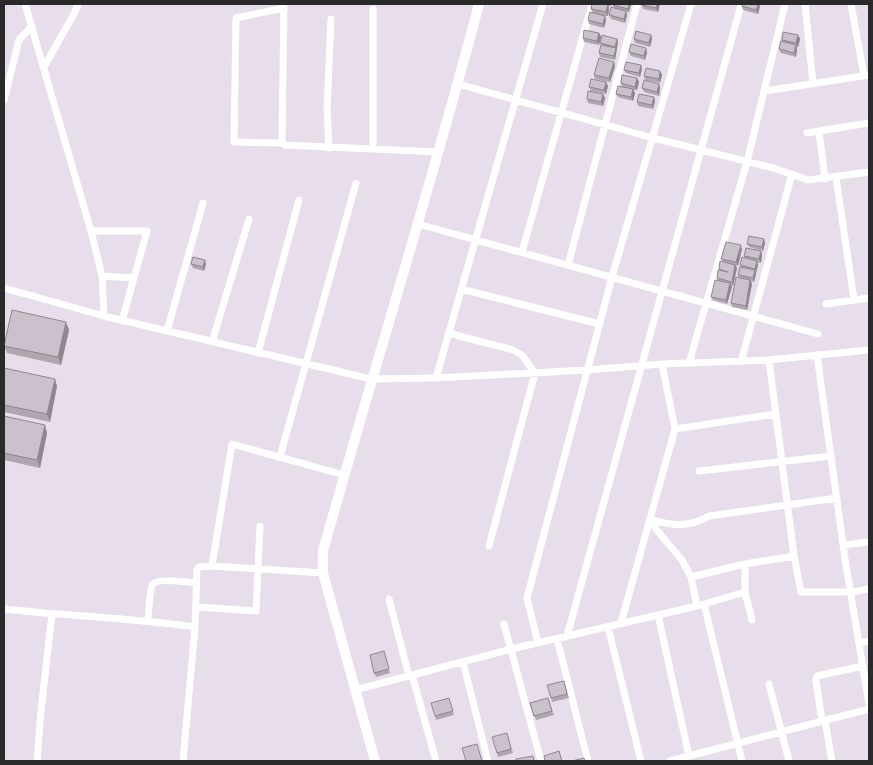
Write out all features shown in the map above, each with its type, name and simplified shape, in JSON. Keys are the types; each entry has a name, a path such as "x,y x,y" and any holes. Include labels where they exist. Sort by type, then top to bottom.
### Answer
{"main road":[{"path":"374,761 323,573 323,551 371,379 458,84 479,4"}],"street":[{"path":"25,4 91,231 102,276 104,316"},
{"path":"44,67 76,12 78,4"},
{"path":"436,378 543,4"},
{"path":"522,252 592,4"},
{"path":"568,265 637,4"},
{"path":"538,643 527,598 586,370 691,4"},
{"path":"689,363 747,162 785,4"},
{"path":"806,4 813,83"},
{"path":"765,91 867,76 851,4"},
{"path":"283,143 284,6 236,18 234,142 438,152"},
{"path":"567,636 642,366 661,290 741,6"},
{"path":"373,9 373,150"},
{"path":"329,148 327,110 331,19"},
{"path":"4,100 19,40 32,26"},
{"path":"458,84 792,174 808,180 869,172"},
{"path":"807,133 869,123"},
{"path":"819,131 825,179"},
{"path":"741,362 792,174"},
{"path":"836,177 854,300"},
{"path":"280,457 356,183"},
{"path":"258,353 299,200"},
{"path":"167,331 203,203"},
{"path":"212,342 249,220"},
{"path":"418,224 818,334"},
{"path":"91,231 147,231 122,321"},
{"path":"102,276 134,278"},
{"path":"4,288 122,321 371,379 436,378 662,364 741,362 869,350"},
{"path":"461,289 599,324"},
{"path":"826,304 869,298"},
{"path":"448,333 513,350 522,355 535,372"},
{"path":"818,355 837,498 869,704"},
{"path":"769,360 794,556 801,592 851,592 869,589"},
{"path":"621,624 653,520 675,429 662,364"},
{"path":"490,546 535,372"},
{"path":"675,429 776,414"},
{"path":"212,566 232,444 344,475"},
{"path":"699,471 831,456"},
{"path":"653,520 674,525 698,523 709,516 837,498"},
{"path":"653,520 655,528 682,560 691,577 742,761"},
{"path":"196,607 256,611 260,526"},
{"path":"844,545 869,542"},
{"path":"691,577 746,564 794,556"},
{"path":"746,564 745,592 752,620"},
{"path":"183,761 195,627 197,570 199,567 212,566 323,573"},
{"path":"148,620 151,588 154,583 160,581 196,583"},
{"path":"354,690 511,649 700,605 745,592"},
{"path":"389,599 436,761"},
{"path":"4,609 148,620 195,627"},
{"path":"37,761 52,614"},
{"path":"658,615 686,758"},
{"path":"504,624 540,761"},
{"path":"608,627 641,761"},
{"path":"557,639 588,761"},
{"path":"859,643 869,642"},
{"path":"462,662 488,761"},
{"path":"832,761 816,678 820,675 863,666"},
{"path":"769,684 790,761"},
{"path":"670,761 869,709"}],"building":[{"path":"592,4 608,4 606,12 591,9"},
{"path":"613,4 629,4 628,9"},
{"path":"642,4 657,4 656,8"},
{"path":"742,4 758,4 756,10 742,6"},
{"path":"611,7 626,11 624,19 609,15"},
{"path":"590,12 605,16 603,24 588,20"},
{"path":"584,30 599,33 597,41 583,38"},
{"path":"636,31 651,35 649,43 634,39"},
{"path":"783,32 798,35 796,43 782,40"},
{"path":"602,35 617,39 615,47 600,43"},
{"path":"781,41 796,45 794,53 779,49"},
{"path":"631,44 646,48 644,56 629,52"},
{"path":"601,45 616,48 614,56 599,53"},
{"path":"599,58 614,62 609,78 594,75"},
{"path":"626,62 641,65 639,73 624,70"},
{"path":"646,68 660,71 659,79 644,76"},
{"path":"622,75 637,78 635,87 621,83"},
{"path":"591,79 606,82 604,90 589,87"},
{"path":"644,80 659,84 657,92 642,88"},
{"path":"618,86 633,89 631,97 616,94"},
{"path":"588,91 603,94 601,102 587,99"},
{"path":"639,94 654,97 652,105 637,102"},
{"path":"749,236 764,239 762,247 747,244"},
{"path":"726,242 741,245 736,262 721,259"},
{"path":"746,248 761,251 759,259 744,256"},
{"path":"193,257 205,260 203,267 191,264"},
{"path":"742,257 757,261 755,269 740,265"},
{"path":"720,261 735,265 732,282 717,278 718,270 728,272 719,269"},
{"path":"740,267 755,270 753,278 738,275"},
{"path":"736,277 750,280 746,306 731,303"},
{"path":"715,280 730,283 726,300 711,297"},
{"path":"12,310 66,322 58,357 4,346"},
{"path":"4,368 55,379 47,414 4,405"},
{"path":"4,416 45,425 37,460 4,453"},
{"path":"384,651 389,669 374,673 370,655"},
{"path":"564,681 567,694 551,698 547,685"},
{"path":"449,698 453,711 435,716 431,703"},
{"path":"548,698 552,711 534,716 530,703"},
{"path":"507,733 511,749 497,753 492,737"},
{"path":"477,744 482,761 466,761 462,748"},
{"path":"559,751 562,761 545,761 544,756"},
{"path":"533,756 534,761 516,761 516,759"},
{"path":"584,758 585,761 572,761"}]}
